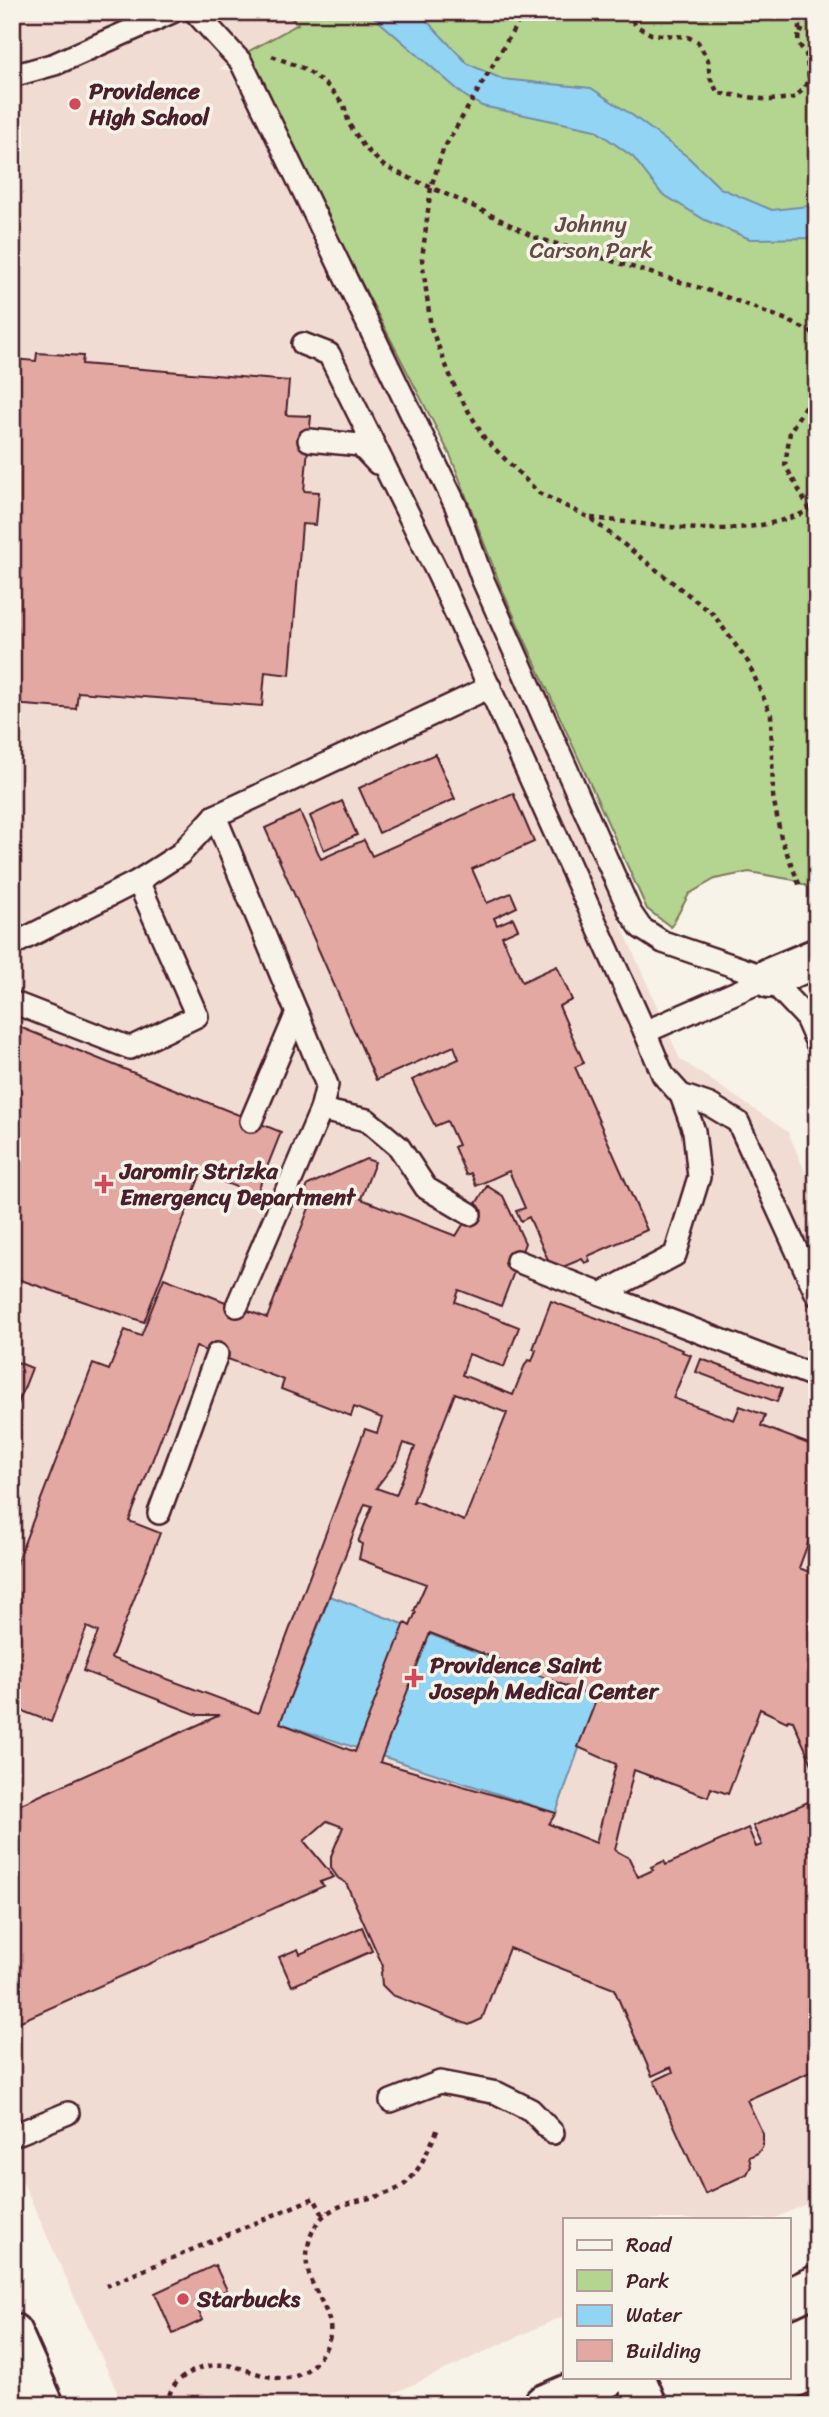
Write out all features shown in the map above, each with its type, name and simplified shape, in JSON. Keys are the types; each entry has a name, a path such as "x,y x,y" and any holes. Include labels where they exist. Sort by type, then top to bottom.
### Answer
{"main road":[{"path":"769,978 817,958"},
{"path":"790,2298 817,2285"},
{"path":"12,2333 44,2405"},
{"path":"543,2405 606,2378"},
{"path":"635,2378 648,2405"}],"lane":[{"path":"12,76 55,64 172,12"},
{"path":"195,12 241,62 457,506 482,578 630,912 641,928 663,942 769,978 805,1016 817,1043"},
{"path":"303,344 329,354 438,574 663,1075 681,1095 694,1131 699,1177 674,1255 601,1294"},
{"path":"309,440 360,445 388,474"},
{"path":"12,944 138,881 180,854 215,816 489,687"},
{"path":"215,816 327,1084 321,1110 237,1306"},
{"path":"12,1002 130,1048 197,1016 138,881"},
{"path":"645,1032 769,978"},
{"path":"251,1121 298,1013"},
{"path":"681,1095 710,1105 738,1122 817,1295"},
{"path":"321,1110 367,1120 399,1147 426,1188 470,1214"},
{"path":"517,1261 817,1377"},
{"path":"159,1513 217,1354"},
{"path":"391,2101 440,2082 497,2093 531,2110 553,2133"},
{"path":"12,2136 68,2113"}],"path":[{"path":"524,12 443,150 431,187 422,259 431,328 456,390 485,439 539,493 590,518 713,614 748,662 771,715 773,796 781,838 801,889"},
{"path":"627,12 636,26 651,34 688,37 698,42 708,60 710,78 718,93 770,100 793,98 804,89 809,77 806,54 798,43 800,12"},
{"path":"799,30 817,37"},
{"path":"268,54 305,69 329,87 344,105 349,124 364,147 385,167 534,237 713,292 787,320 817,335"},
{"path":"810,510 785,465 790,432 817,385"},
{"path":"590,518 661,528 727,530 797,517 817,507"},
{"path":"167,2405 172,2389 189,2372 211,2366 230,2365 279,2379 303,2373 319,2358 330,2340 329,2315 312,2283 306,2263 310,2237 323,2215 350,2202 379,2196 404,2185 420,2165 439,2127"},
{"path":"106,2286 314,2198 323,2215"}],"shaded area":[{"name":"Providence Saint Joseph Medical Center","path":"12,12 284,12 298,24 219,69 230,70 444,507 465,568 680,1059 788,1132 817,1199 817,2199 775,2218 563,2218 563,2316 368,2405 123,2405 12,2158"}],"green space":[{"name":"Johnny Carson Park","path":"284,12 817,12 817,891 794,880 749,872 715,879 689,894 671,927 647,909 503,592 451,457 244,54 298,24"}],"water":[{"path":"368,12 416,12 468,64 502,79 591,88 688,157 720,188 772,210 817,205 817,238 750,239 705,220 661,193 633,157 595,130 482,106 465,96"},
{"path":"330,1596 597,1698 556,1813 280,1723"}],"building":[{"path":"37,353 83,356 82,364 289,381 286,415 311,416 304,491 319,492 316,525 302,524 290,675 265,672 262,706 78,692 76,709 12,704 12,359 36,361"},
{"path":"435,754 455,799 379,833 359,788"},
{"path":"513,793 534,842 472,869 487,903 511,893 517,907 494,918 497,925 513,918 518,929 502,936 522,982 557,966 572,1000 559,1006 584,1063 575,1067 647,1230 588,1256 590,1261 585,1263 582,1259 553,1271 529,1217 521,1221 516,1211 525,1208 509,1171 476,1186 471,1173 466,1175 454,1147 458,1145 447,1121 435,1126 412,1080 459,1059 454,1046 376,1080 265,828 300,812 321,859 364,840 372,856"},
{"path":"342,801 357,835 324,850 310,816"},
{"name":"Jaromir Strizka Emergency Department","path":"12,1024 281,1132 256,1195 201,1173 144,1322 12,1277"},
{"path":"366,1159 375,1162 361,1199 456,1236 487,1186 503,1196 525,1243 501,1306 459,1290 455,1302 519,1327 504,1367 469,1354 462,1375 513,1395 524,1367 528,1360 532,1361 536,1350 533,1349 551,1301 691,1355 673,1398 734,1420 740,1406 765,1415 761,1426 817,1447 817,1540 810,1538 799,1568 817,1575 817,1770 815,1771 793,1721 787,1722 760,1709 728,1794 711,1788 708,1797 634,1770 615,1850 629,1858 638,1877 664,1861 666,1865 748,1828 756,1847 762,1845 753,1826 817,1798 817,2069 747,2100 763,2134 763,2146 758,2153 749,2157 751,2166 747,2174 705,2194 654,2081 673,2072 671,2067 652,2076 614,1989 509,1948 482,2019 469,2025 392,1995 382,1985 383,1966 346,1883 338,1878 331,1868 331,1856 343,1827 327,1821 304,1841 334,1877 320,1882 324,1886 12,2025 12,1808 220,1715 198,1715 83,1671 98,1632 87,1627 51,1722 12,1707 12,1575 93,1364 109,1370 125,1330 141,1336 164,1278 267,1318 309,1208 301,1204 308,1185","holes":["196,1347 284,1380 281,1389 351,1416 354,1407 382,1418 377,1433 365,1429 258,1713 111,1658 160,1533 129,1521","455,1393 507,1413 464,1521 413,1502","404,1443 415,1447 396,1495 376,1488 398,1459","365,1504 372,1506 358,1542 362,1544 359,1559 426,1584 410,1626 405,1623 355,1752 280,1723","430,1633 597,1698 578,1747 616,1764 596,1843 549,1824 556,1813 380,1762"]},
{"path":"701,1359 782,1388 777,1402 696,1372"},
{"path":"12,1360 32,1368 12,1419"},
{"path":"362,1927 372,1951 292,1986 279,1957 298,1949 300,1954"},
{"name":"Starbucks","path":"215,2265 227,2290 195,2304 203,2320 173,2334 155,2293"},
{"path":"817,2389 817,2405 783,2405"}],"place":[{"name":"Providence High School","path":"75,104"},
{"name":"Jaromir Strizka Emergency Department","path":"104,1184"},
{"name":"Providence Saint Joseph Medical Center","path":"414,1678"},
{"name":"Starbucks","path":"183,2299"}]}
